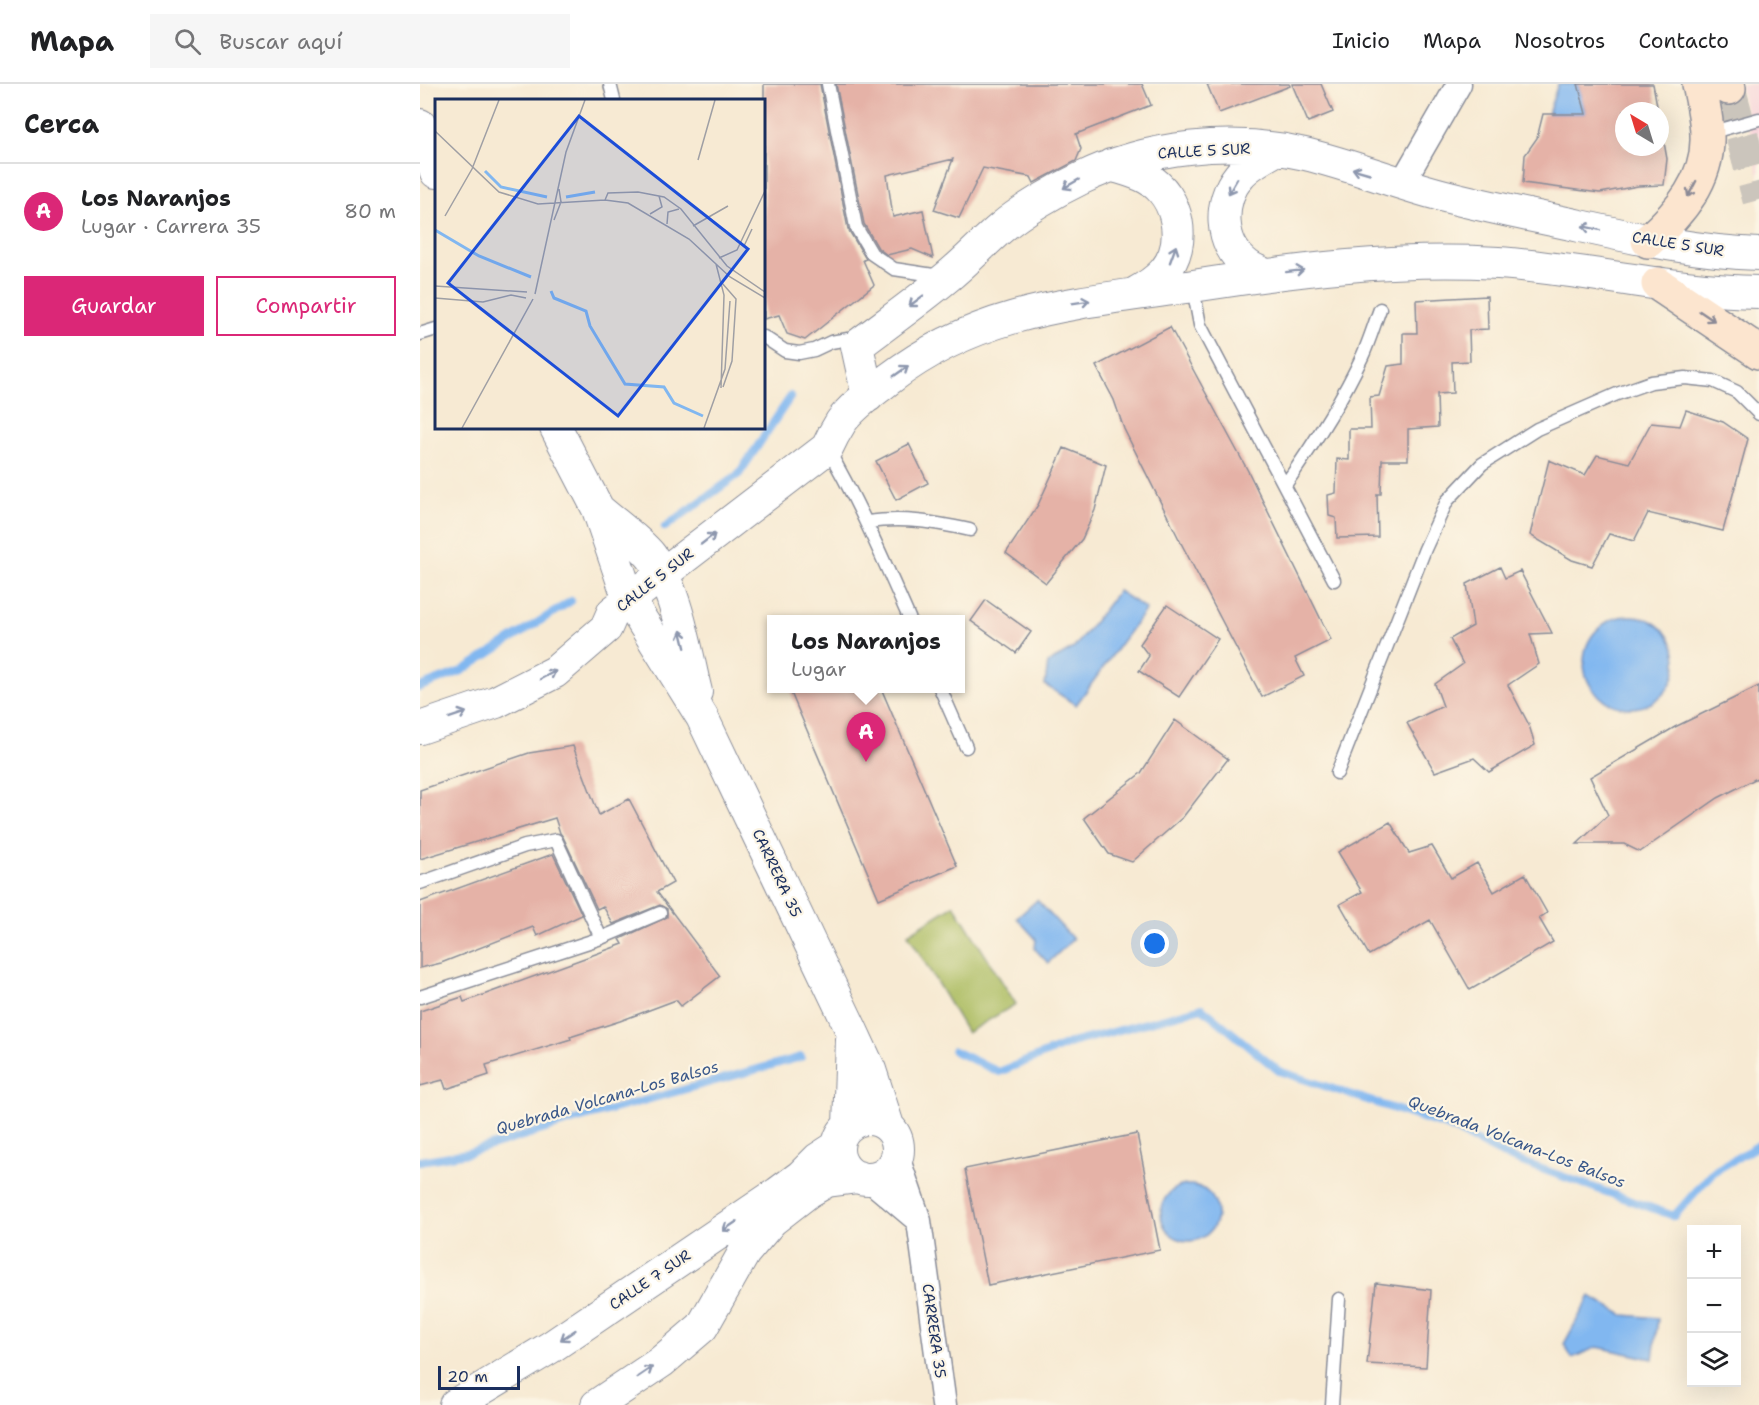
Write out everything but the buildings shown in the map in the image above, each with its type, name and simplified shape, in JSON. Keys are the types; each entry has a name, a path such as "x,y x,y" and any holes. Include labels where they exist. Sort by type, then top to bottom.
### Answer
{"main road":[{"path":"1648,241 1682,208 1693,189 1702,169 1707,134 1719,85"},
{"path":"1658,284 1759,351"}],"street":[{"path":"1402,183 1440,121 1459,84"},
{"path":"420,125 435,169"},
{"name":"CALLE 5 SUR","path":"856,346 947,277 1002,227 1078,180 1112,165 1151,154 1190,148 1230,146 1277,149 1305,154 1439,195 1495,208 1648,241 1720,252 1759,254"},
{"path":"1263,274 1246,264 1233,249 1226,231 1224,210 1229,191 1240,174 1277,149"},
{"path":"1112,165 1148,179 1164,192 1174,210 1178,231 1175,252 1166,271 1134,295"},
{"name":"CALLE 5 SUR","path":"420,728 496,702 555,672 606,628 613,612 826,448 842,420 902,369 946,342 998,321 1038,310 1263,274 1327,267 1432,261 1500,263 1719,292 1759,292"},
{"path":"856,346 868,396"},
{"name":"CARRERA 35","path":"556,429 598,510 629,600 702,717 851,1029 870,1070 888,1126"},
{"name":"CARRERA 35","path":"598,510 651,556 663,575 673,600 702,717"},
{"name":"CARRERA 35","path":"844,1136 852,1073 851,1029"},
{"path":"597,1405 662,1362 702,1327 744,1253 772,1220 808,1192 827,1181 864,1178 887,1172 894,1165 897,1157 897,1139 888,1126 868,1119 858,1121 844,1136 839,1156 843,1165 849,1172 864,1178 919,1221"},
{"name":"CALLE 7 SUR","path":"455,1405 551,1347 769,1200 801,1176 844,1136"},
{"name":"CARRERA 35","path":"897,1157 919,1221 944,1405"}],"lane":[{"path":"610,84 614,99"},
{"path":"828,84 856,227 872,254 894,269 947,277"},
{"path":"1707,134 1759,118"},
{"path":"1193,286 1200,325 1334,580"},
{"path":"1285,485 1338,402 1362,357 1380,309"},
{"path":"420,334 435,329"},
{"path":"765,337 785,351 799,353 848,339 856,346"},
{"path":"1337,773 1429,539 1448,501 1482,464 1537,429 1651,382 1685,378 1713,381 1737,392 1759,414"},
{"path":"826,448 847,482 867,522 908,615"},
{"path":"867,522 893,519 927,520 970,530"},
{"path":"942,693 966,747"},
{"path":"420,883 525,846 556,840 601,938"},
{"path":"420,998 601,938 660,914"},
{"path":"1332,1405 1339,1299"}],"shaded area":[{"path":"1740,84 1759,84 1759,177"}],"green space":[{"path":"954,905 1016,1004 967,1033 908,934"}],"water":[{"path":"1558,84 1578,84 1586,114 1548,114"},
{"path":"1118,591 1146,609 1076,705 1045,685 1048,663 1074,648"},
{"path":"1630,616 1648,619 1663,629 1673,644 1676,662 1673,680 1663,695 1648,705 1630,708 1612,705 1597,695 1587,680 1584,662 1587,644 1597,629 1612,619"},
{"path":"1037,900 1073,939 1048,963 1035,949 1036,939 1017,918"},
{"path":"1189,1185 1200,1187 1209,1193 1215,1202 1217,1213 1215,1224 1209,1233 1200,1239 1189,1241 1178,1239 1169,1233 1163,1224 1161,1213 1163,1202 1169,1193 1178,1187"},
{"path":"1590,1296 1623,1315 1658,1318 1653,1359 1597,1347 1572,1358 1564,1344"}],"waterway":[{"path":"665,527 739,474 791,396"},
{"path":"420,687 462,671 571,601"},
{"name":"Quebrada Volcana-Los Balsos","path":"954,1051 999,1072 1071,1043 1202,1008 1279,1071 1449,1127 1508,1157 1674,1216 1713,1172 1759,1145"},
{"name":"Quebrada Volcana-Los Balsos","path":"420,1161 468,1153 578,1119 801,1057"}],"tunnel":[{"path":"1729,88 1759,200"}],"place":[{"name":"Los Naranjos","path":"866,762"}]}
